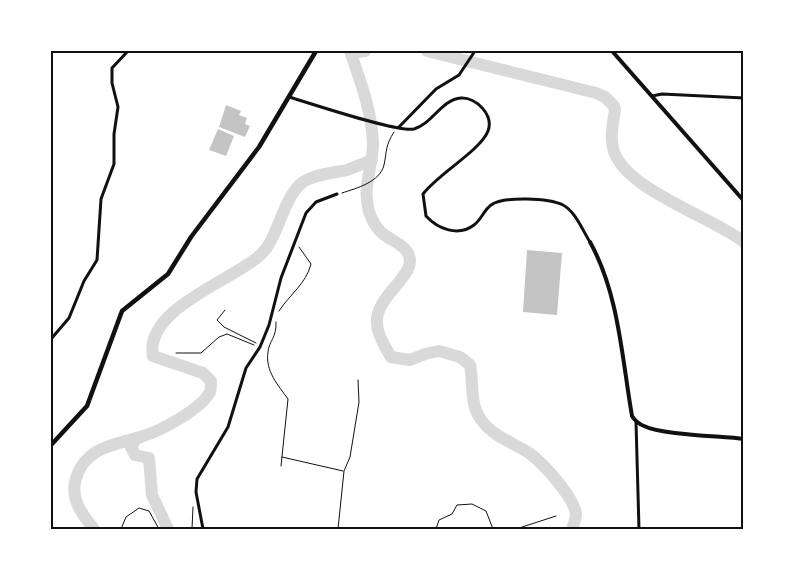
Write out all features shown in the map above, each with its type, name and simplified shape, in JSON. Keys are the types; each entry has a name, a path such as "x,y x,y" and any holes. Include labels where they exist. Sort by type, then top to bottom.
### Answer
{"main road":[{"path":"51,445 87,406 122,311 168,274 191,238 259,147 316,51"}],"street":[{"path":"51,339 69,318 84,281 97,260 101,199 114,164 114,134 118,107 112,83 112,68 128,51"},
{"path":"398,128 436,89 459,75 475,51"},
{"path":"612,51 744,201"},
{"path":"652,96 662,94 744,98"},
{"path":"289,97 398,128 412,129 428,123 448,103 461,98 474,101 486,111 489,121 488,131 479,143 432,181 423,194 426,216 444,230 455,231 474,225 490,205 501,200 544,201 563,205 574,217 600,260 610,293 632,416 636,422 645,427 670,431 744,439"},
{"path":"203,529 196,492 197,479 228,428 246,368 261,346 295,242 310,207 316,202 337,194"},
{"path":"636,422 639,529"}],"path":[{"path":"337,194 357,188 378,177 384,167 385,147 398,128"},
{"path":"277,314 301,286 311,264 295,242"},
{"path":"225,310 217,320 252,343 261,346"},
{"path":"276,321 276,332 268,353 268,370 288,399 281,466"},
{"path":"176,353 201,353 219,337 227,334 261,346"},
{"path":"338,529 344,471 350,457 352,436 356,430 359,402 358,380"},
{"path":"282,457 344,471"},
{"path":"192,529 193,499 196,492"},
{"path":"436,529 439,520 452,514 457,505 472,504 486,511 493,529"},
{"path":"121,529 126,517 139,508 149,511 160,529"},
{"path":"516,529 556,516"}],"building":[{"path":"226,105 241,111 239,115 247,118 245,124 250,126 245,137 219,127"},
{"path":"218,129 234,136 226,156 209,150"},
{"path":"527,250 562,253 557,315 523,312"}],"waterway":[{"path":"350,51 365,96 372,131 373,151 367,183 369,210 373,221 380,231 404,248 410,261 406,272 379,309 377,325 384,345 391,357 410,360 439,351 460,357 470,365 475,408 478,415 492,431 535,458 557,481 574,507 576,516 572,529"},
{"path":"351,54 365,51"},
{"path":"427,51 596,93 605,97 614,106 615,110 612,143 620,163 650,189 744,242"},
{"path":"94,529 81,511 74,493 76,478 87,459 103,448 151,433 170,424 190,412 205,399 210,391 211,381 203,373 153,356 154,340 162,324 192,298 245,266 265,250 290,199 303,182 319,175 347,170 372,160"},
{"path":"141,437 136,439 131,447 135,455 149,458 152,495 168,529"}]}
